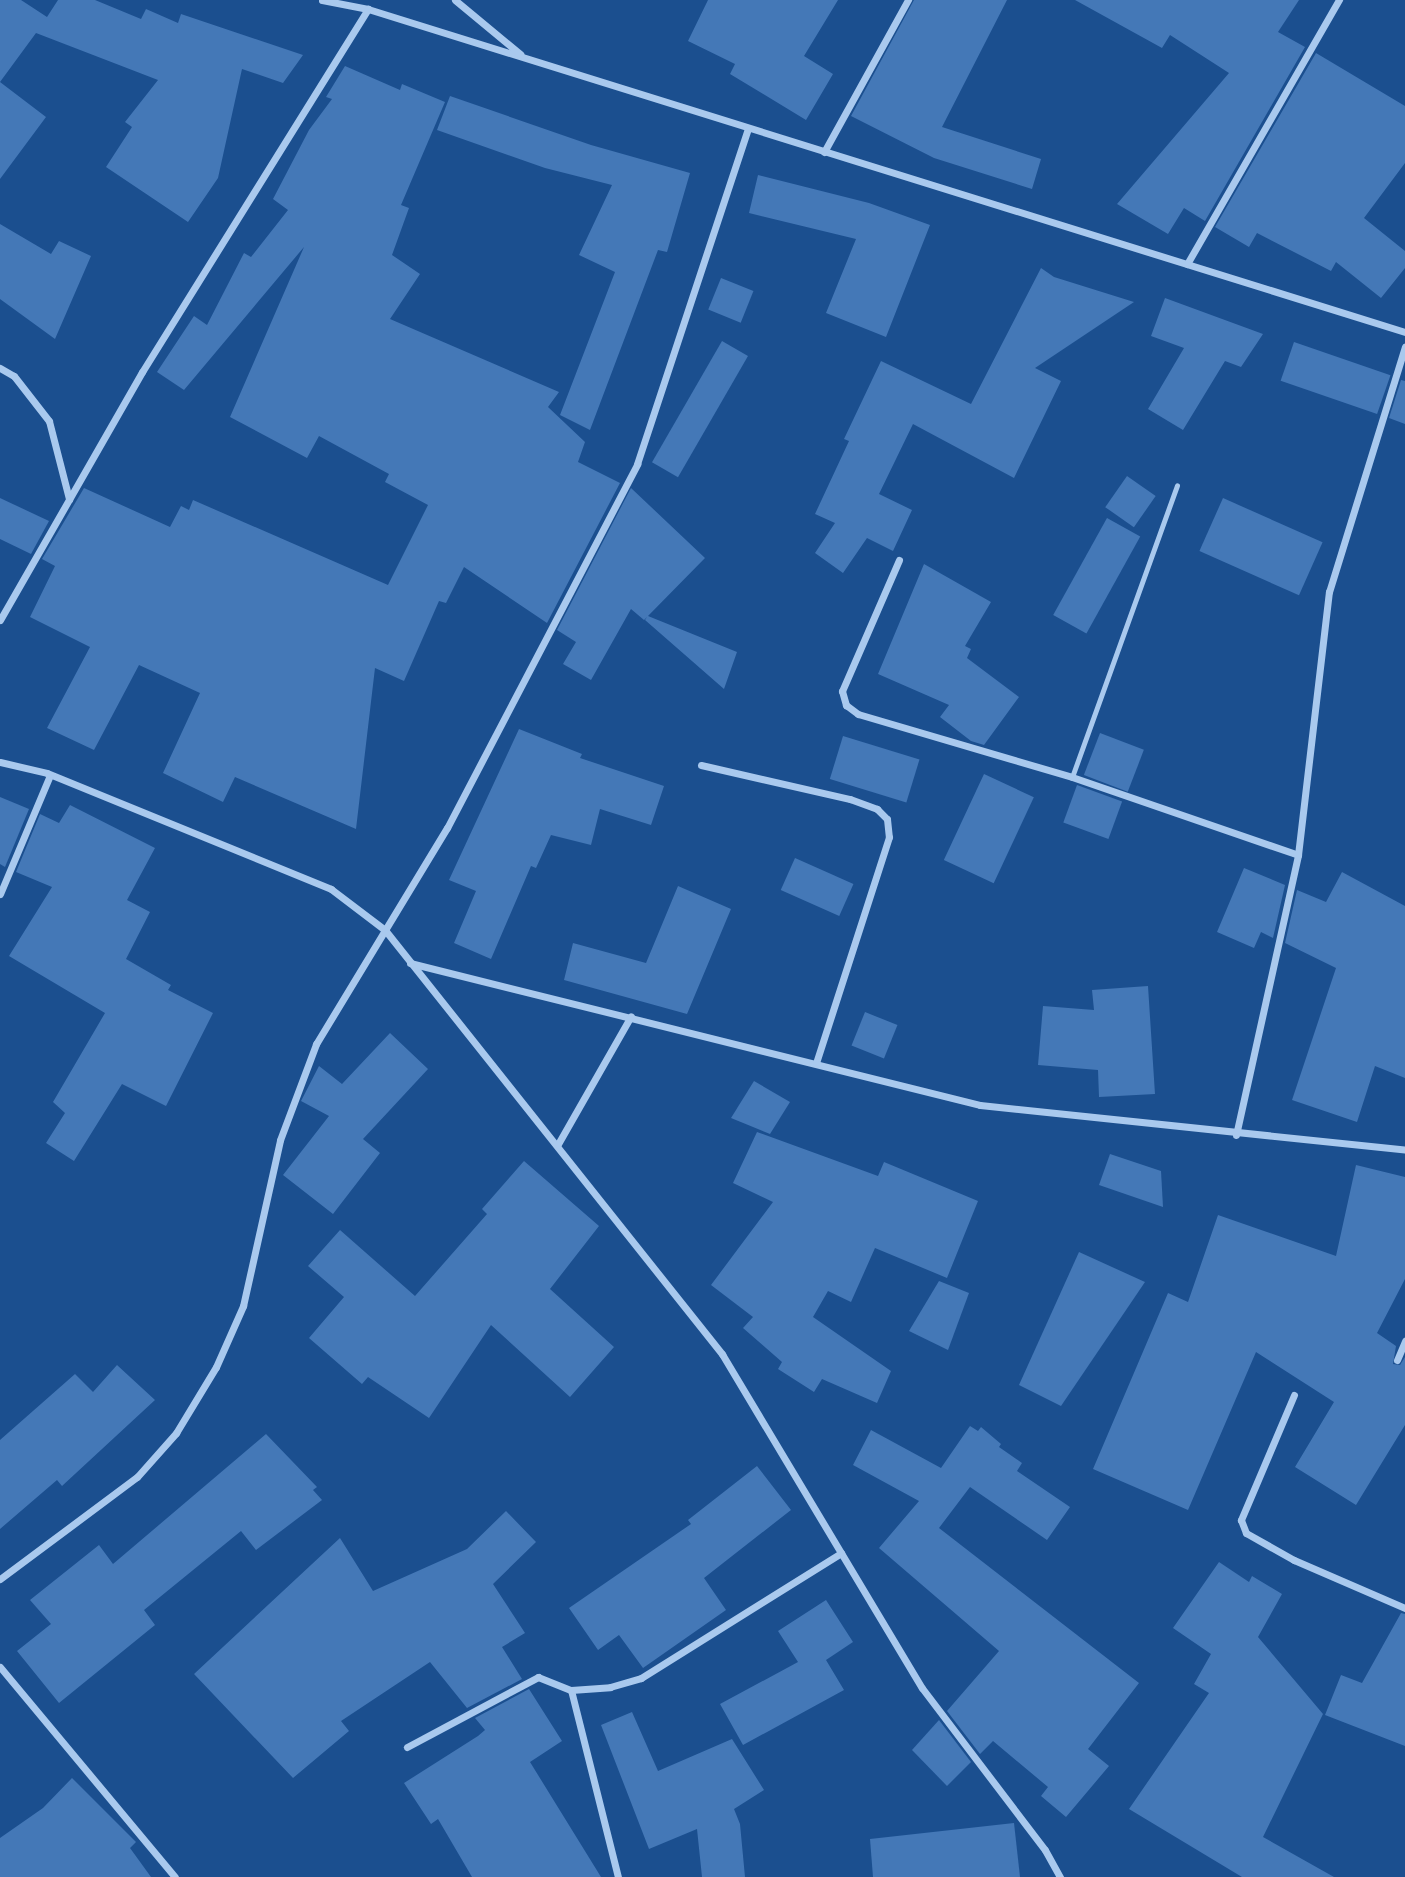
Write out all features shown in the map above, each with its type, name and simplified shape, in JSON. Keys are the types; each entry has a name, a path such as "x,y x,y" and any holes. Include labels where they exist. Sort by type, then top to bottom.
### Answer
{"street":[{"path":"322,0 368,9 1405,332"},
{"path":"455,0 523,57"},
{"path":"824,152 908,0"},
{"path":"1187,264 1339,0"},
{"path":"0,620 142,372 368,9"},
{"path":"0,1579 137,1476 176,1433 216,1367 243,1306 280,1139 316,1044 447,828 637,464 748,129"},
{"path":"1236,1135 1298,855 1329,592 1405,348"},
{"path":"0,368 22,385 49,421 69,500"},
{"path":"899,560 842,691 846,705 858,714 1072,777 1298,855"},
{"path":"0,762 47,773 331,889 385,930 558,1144 722,1354 922,1688 1045,1850 1060,1877"},
{"path":"701,765 850,799 877,809 887,819 889,837 816,1063"},
{"path":"0,894 52,776 47,773"},
{"path":"410,963 980,1105 1236,1135 1405,1150"},
{"path":"558,1144 631,1016"},
{"path":"1397,1360 1405,1341"},
{"path":"1294,1395 1241,1520 1246,1533 1294,1560 1405,1608"},
{"path":"407,1747 538,1676 571,1690 610,1687 641,1678 841,1553"},
{"path":"0,1667 176,1877"},
{"path":"571,1690 618,1877"}],"lane":[{"path":"1072,777 1177,485"}],"building":[{"path":"0,0 21,0 47,17 58,0 95,0 141,19 146,9 178,23 181,14 303,55 283,83 242,69 218,178 188,222 106,167 132,127 125,122 158,80 36,33 0,82"},
{"path":"708,0 838,0 804,56 833,74 806,120 730,74 735,64 688,41"},
{"path":"914,0 1007,0 942,127 1041,159 1032,189 934,158 851,116"},
{"path":"1075,0 1299,0 1278,32 1305,47 1205,221 1184,208 1168,234 1117,204 1229,73 1170,35 1162,48"},
{"path":"1316,53 1405,106 1405,163 1364,218 1405,251 1405,268 1381,298 1336,262 1331,271 1257,233 1249,247 1215,227"},
{"path":"345,66 400,90 402,84 445,102 401,205 409,208 392,255 420,274 390,319 559,392 548,407 585,442 578,462 620,483 547,623 464,567 446,603 439,601 404,681 375,668 356,829 235,777 223,802 163,773 200,693 139,665 94,750 47,728 90,647 30,617 55,566 42,559 84,488 170,527 181,506 189,510 193,500 388,585 428,505 385,482 389,474 319,436 307,458 230,417 304,247 184,390 157,372 194,316 207,325 244,253 251,257 288,210 273,199 309,130 332,99 326,97"},
{"path":"0,82 46,117 0,179"},
{"path":"450,96 591,145 690,173 667,252 658,250 590,430 560,415 615,272 579,255 612,185 545,168 437,130"},
{"path":"758,175 869,203 930,225 886,337 826,313 856,239 749,213"},
{"path":"0,224 51,254 59,241 91,256 55,339 0,299"},
{"path":"1041,268 1054,277 1134,302 1035,368 1061,381 1014,478 913,424 879,494 912,510 893,551 867,538 843,573 815,553 835,523 815,514 849,441 844,439 881,361 971,404"},
{"path":"721,278 753,291 741,323 708,310"},
{"path":"1165,298 1263,334 1241,367 1225,361 1183,430 1148,409 1184,348 1151,336"},
{"path":"722,341 748,356 678,477 652,462"},
{"path":"1294,342 1390,375 1377,414 1281,381"},
{"path":"1401,380 1405,381 1405,424 1389,418"},
{"path":"1127,476 1156,496 1134,527 1105,507"},
{"path":"631,488 705,558 648,616 737,652 724,689 645,620 647,617 644,620 631,609 591,680 563,664 576,642 557,630"},
{"path":"0,498 49,521 31,554 0,539"},
{"path":"1223,498 1323,542 1299,595 1199,551"},
{"path":"1107,518 1140,536 1086,634 1053,615"},
{"path":"924,564 991,602 965,646 971,649 967,658 1019,697 984,745 971,741 940,717 949,705 878,674"},
{"path":"519,729 582,754 580,758 664,786 651,825 600,809 591,845 551,835 536,868 531,866 491,959 454,943 476,891 449,880"},
{"path":"1100,733 1144,750 1128,792 1084,775"},
{"path":"843,736 920,759 906,802 830,779"},
{"path":"984,774 1034,797 994,883 944,860"},
{"path":"1077,785 1122,801 1108,839 1063,823"},
{"path":"0,797 29,809 5,867 0,864"},
{"path":"70,805 155,848 127,900 150,912 126,959 171,985 168,990 213,1013 166,1106 122,1084 74,1161 46,1143 65,1113 53,1102 105,1013 9,956 52,887 16,872 40,814 59,823"},
{"path":"795,858 853,884 839,916 781,890"},
{"path":"1244,868 1285,885 1273,938 1261,932 1254,948 1217,932"},
{"path":"1342,872 1405,906 1405,1078 1375,1066 1357,1122 1292,1100 1336,968 1285,943 1297,890 1326,902"},
{"path":"678,886 731,909 687,1014 564,980 573,943 646,963"},
{"path":"1148,986 1155,1094 1099,1097 1098,1070 1038,1065 1043,1006 1094,1010 1092,990"},
{"path":"865,1012 897,1025 884,1058 852,1045"},
{"path":"390,1033 428,1069 363,1139 380,1153 333,1214 283,1175 329,1116 301,1101 319,1066 342,1084"},
{"path":"754,1081 790,1102 770,1134 731,1118"},
{"path":"757,1132 878,1176 884,1162 978,1201 947,1278 875,1248 851,1302 828,1291 813,1317 891,1371 877,1403 822,1379 814,1392 778,1369 782,1362 743,1328 753,1317 711,1285 773,1202 733,1183"},
{"path":"1110,1154 1161,1171 1163,1207 1099,1185"},
{"path":"524,1161 599,1226 550,1289 614,1347 570,1397 491,1325 429,1418 368,1377 362,1384 309,1338 344,1297 308,1266 340,1230 415,1296 487,1214 482,1209"},
{"path":"1356,1165 1405,1177 1405,1279 1377,1333 1396,1346 1393,1364 1400,1365 1405,1357 1405,1425 1356,1505 1295,1467 1334,1402 1256,1352 1188,1510 1093,1469 1168,1293 1188,1302 1218,1215 1336,1256"},
{"path":"1079,1252 1145,1282 1061,1406 1019,1385"},
{"path":"939,1281 969,1293 948,1350 909,1331"},
{"path":"117,1365 155,1400 62,1486 57,1480 0,1529 0,1440 75,1374 93,1392"},
{"path":"970,1426 978,1431 981,1427 1001,1444 999,1447 1022,1463 1017,1471 1070,1507 1047,1540 970,1487 939,1528 1139,1683 1088,1749 1109,1766 1066,1817 1041,1796 1048,1787 993,1741 980,1754 947,1711 999,1651 879,1548 919,1501 853,1465 871,1430 941,1468"},
{"path":"266,1434 317,1487 313,1490 322,1500 256,1550 241,1531 144,1610 155,1625 59,1703 17,1651 51,1624 30,1600 99,1545 113,1564"},
{"path":"757,1466 791,1510 704,1578 726,1610 643,1668 619,1635 598,1650 569,1608 691,1524 688,1520"},
{"path":"506,1511 536,1542 493,1584 525,1633 502,1647 522,1679 467,1708 430,1662 341,1721 349,1731 293,1778 194,1674 340,1538 373,1591 467,1549"},
{"path":"1219,1562 1249,1582 1252,1576 1282,1594 1258,1637 1323,1714 1263,1837 1334,1877 1242,1877 1129,1809 1209,1693 1194,1684 1211,1654 1173,1628"},
{"path":"826,1600 853,1642 826,1660 844,1690 743,1745 720,1704 798,1662 778,1631"},
{"path":"1401,1613 1405,1614 1405,1746 1325,1715 1341,1675 1362,1683"},
{"path":"529,1689 562,1741 530,1762 601,1877 472,1877 438,1819 431,1824 404,1783 485,1730 475,1718"},
{"path":"632,1712 658,1771 732,1739 764,1790 734,1809 740,1824 745,1877 702,1877 697,1829 649,1849 601,1725"},
{"path":"939,1720 971,1762 947,1786 912,1750"},
{"path":"72,1778 136,1842 130,1848 151,1877 0,1877 0,1838 43,1808"},
{"path":"1014,1823 1020,1877 873,1877 870,1839"}]}
